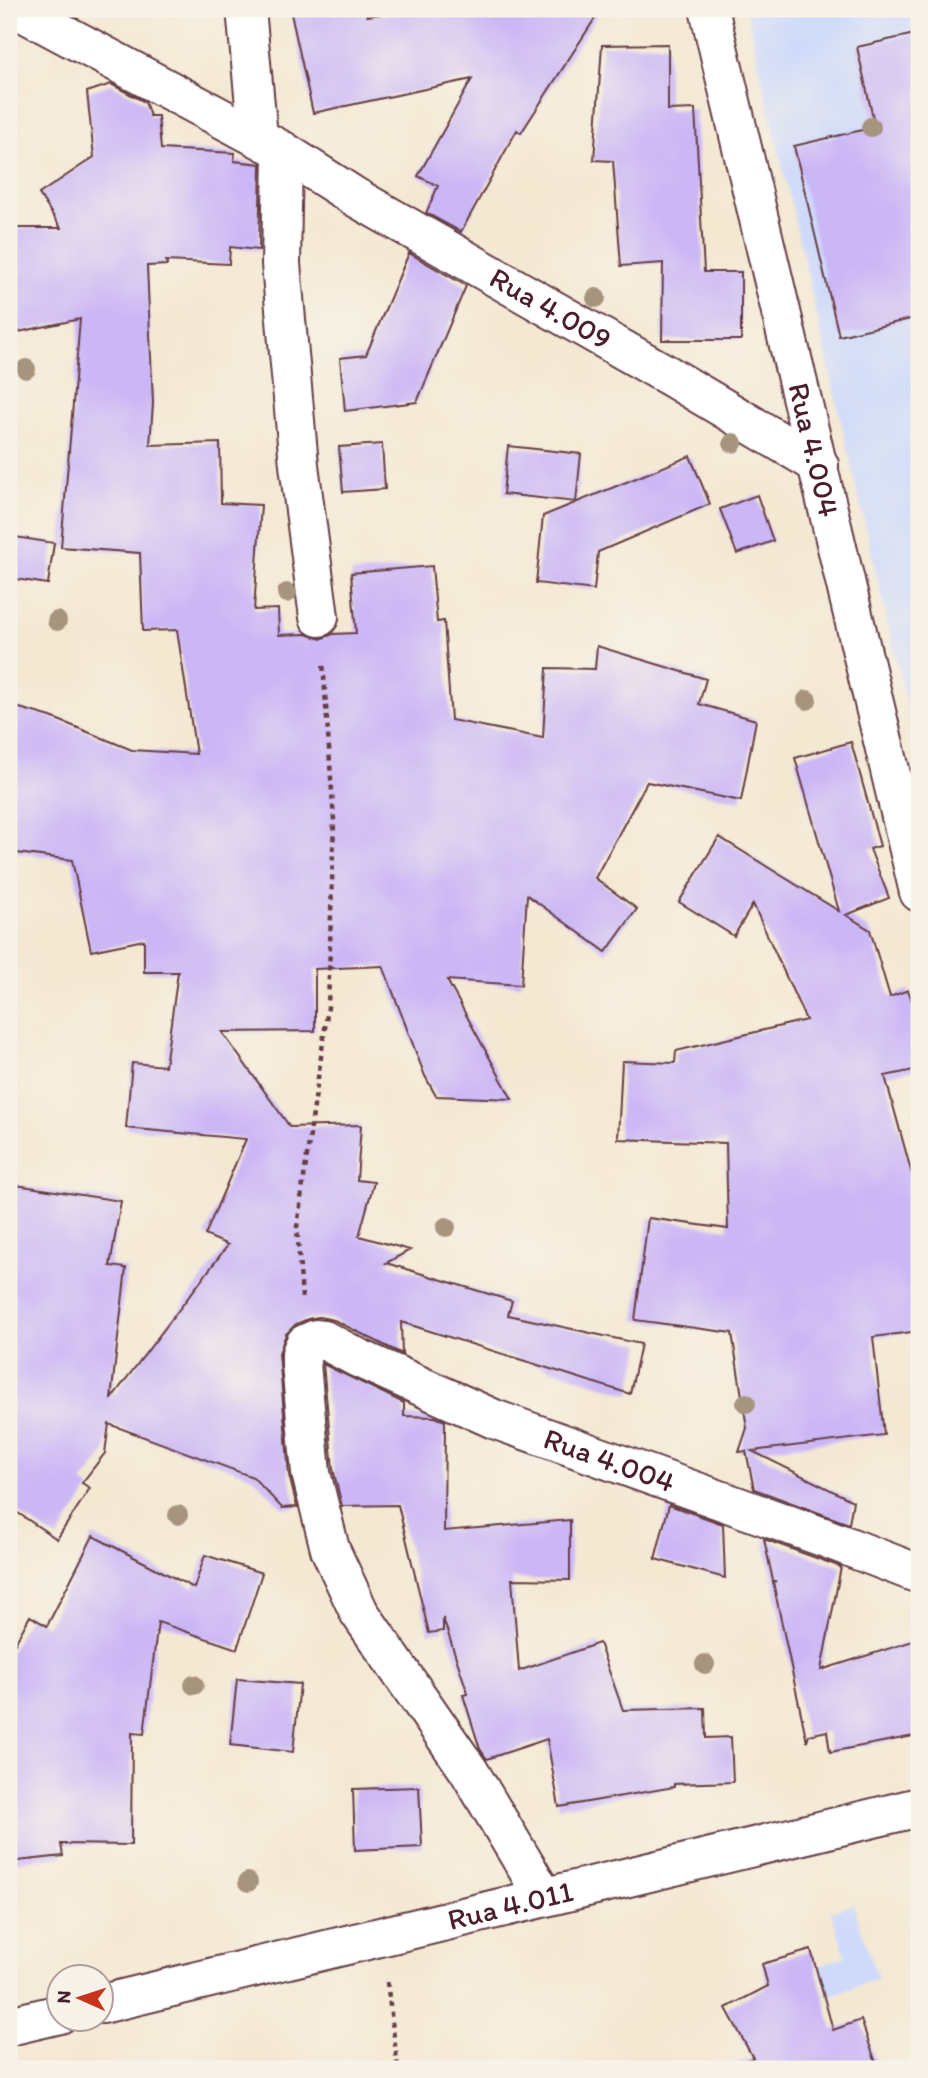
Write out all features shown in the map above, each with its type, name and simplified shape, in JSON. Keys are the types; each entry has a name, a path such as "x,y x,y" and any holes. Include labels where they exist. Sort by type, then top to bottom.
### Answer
{"street":[{"name":"Rua 4.009","path":"17,9 271,144 355,197 671,376 819,466"},
{"path":"246,9 271,144 299,465 319,617"},
{"name":"Rua 4.004","path":"709,9 919,892"},
{"name":"Rua 4.004","path":"305,1344 316,1339 324,1340 495,1419 824,1537 919,1574"},
{"path":"305,1344 301,1353 301,1364 311,1473 330,1549 359,1612 468,1771 544,1897"},
{"name":"Rua 4.011","path":"116,2001 919,1807"},
{"path":"9,2026 46,2017"}],"path":[{"path":"305,1344 298,1227 328,1007 334,821 329,724 319,617"},
{"path":"382,1936 398,2069"}],"shaded area":[{"path":"746,9 919,9 919,759"},
{"path":"853,1904 878,1979 829,1996 819,1966 846,1956 831,1912"}],"building":[{"path":"290,9 366,9 367,16 414,9 601,9 521,133 517,130 461,232 426,213 438,186 418,176 472,79 313,113"},
{"path":"919,33 919,317 839,336 794,146 875,127 857,47"},
{"path":"668,44 668,110 695,109 704,272 741,272 741,340 662,340 663,263 621,266 613,161 594,160 602,45"},
{"path":"111,84 145,102 150,116 158,116 161,149 235,153 234,161 261,164 259,250 230,247 229,264 166,261 167,265 147,266 153,403 150,445 220,443 221,503 261,505 254,610 278,609 279,635 307,634 321,639 333,634 356,633 351,573 432,566 437,622 444,621 451,720 543,738 547,668 595,669 597,646 706,679 699,704 756,720 741,801 647,782 595,878 637,909 606,952 527,895 521,985 447,980 512,1099 436,1096 425,1076 383,966 315,969 315,1031 222,1032 290,1127 361,1125 357,1180 374,1182 359,1236 410,1250 386,1263 512,1301 508,1315 641,1344 630,1394 401,1322 402,1354 334,1320 319,1317 308,1319 296,1324 286,1334 279,1353 289,1475 297,1507 282,1508 253,1477 109,1424 105,1453 82,1483 90,1488 57,1539 9,1507 9,1184 121,1201 110,1266 126,1268 111,1399 228,1245 205,1235 246,1139 126,1128 132,1063 165,1066 178,972 144,972 144,940 91,951 72,860 9,852 9,705 51,717 132,750 196,754 177,630 143,631 140,553 61,547 80,319 9,334 9,228 61,228 39,194 94,157 87,92"},
{"path":"409,253 466,286 417,402 345,411 340,358 366,355"},
{"path":"382,444 385,489 343,492 339,447"},
{"path":"508,446 581,454 576,502 503,494"},
{"path":"690,456 710,504 598,552 594,590 536,583 543,516"},
{"path":"757,495 773,541 737,554 720,509"},
{"path":"9,536 54,543 48,584 9,578"},
{"path":"851,742 880,846 870,849 889,898 846,915 870,930 890,997 908,990 919,1020 919,1069 885,1076 919,1200 919,1331 873,1337 884,1435 752,1451 853,1501 849,1524 754,1489 746,1451 739,1452 747,1428 732,1333 635,1320 648,1218 728,1229 726,1143 618,1139 622,1061 675,1063 676,1051 806,1020 753,904 734,936 679,902 719,837 839,911 795,758"},
{"path":"323,1364 404,1403 404,1416 435,1417 445,1421 444,1531 570,1520 570,1580 512,1579 519,1671 599,1643 623,1710 705,1708 706,1738 731,1737 733,1782 674,1784 674,1787 559,1807 547,1739 487,1759 480,1749 463,1695 468,1694 443,1618 443,1631 429,1633 398,1505 342,1506 333,1469"},
{"path":"669,1505 723,1524 725,1578 655,1559"},
{"path":"93,1536 194,1588 205,1555 262,1573 237,1649 158,1622 144,1734 132,1733 131,1845 61,1844 63,1856 9,1862 9,1654 30,1616 47,1626"},
{"path":"764,1539 841,1567 821,1670 919,1639 919,1735 830,1752 827,1731 809,1735 807,1742 773,1582 776,1581 773,1581"},
{"path":"237,1679 300,1684 293,1752 230,1745"},
{"path":"419,1787 422,1847 355,1850 353,1789"},
{"path":"811,1950 833,2030 861,2020 878,2069 739,2069 738,2063 753,2058 726,2008 768,1986 762,1964"}]}
